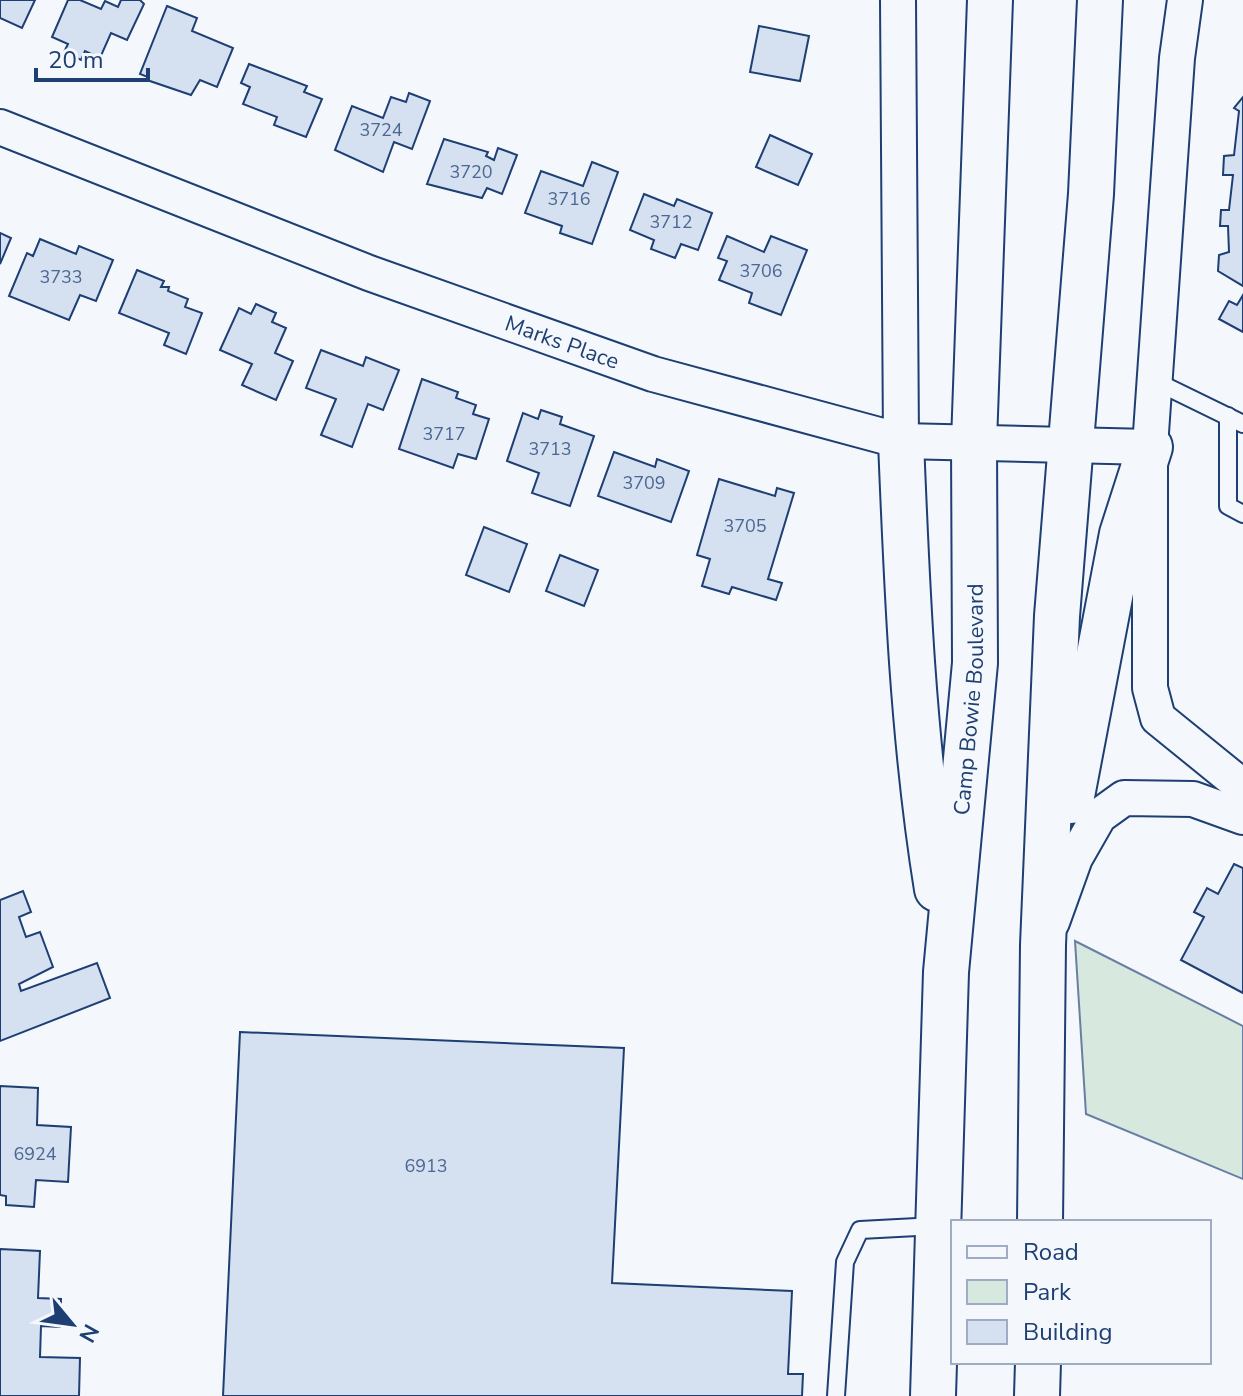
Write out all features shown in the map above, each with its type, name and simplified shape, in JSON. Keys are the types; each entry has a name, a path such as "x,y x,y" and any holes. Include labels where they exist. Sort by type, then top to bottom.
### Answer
{"main road":[{"name":"Camp Bowie Boulevard","path":"933,1396 946,972 975,663 974,442 990,0"},
{"path":"1040,1220 1043,945 1057,616 1090,210 1100,0"},
{"path":"901,441 909,652 946,972"},
{"path":"1043,945 1122,534 1150,447"},
{"path":"1037,1396 1038,1364"}],"street":[{"path":"898,0 901,441"},
{"path":"1185,0 1177,58 1157,382 1150,447 1152,696 1158,718 1243,787"},
{"name":"Marks Place","path":"0,127 369,273 638,369 901,441 1070,448 1150,447"},
{"path":"1043,945 1075,858 1099,816 1124,798 1193,799 1243,817"}],"lane":[{"path":"1157,382 1243,424"},
{"path":"1228,416 1228,506 1243,514"},
{"path":"836,1396 845,1262 860,1230 938,1226"}],"green space":[{"path":"1075,941 1243,1026 1243,1179 1086,1114"}],"building":[{"path":"0,0 35,0 22,28 0,18"},
{"path":"68,0 80,0 101,9 105,1 118,7 121,0 140,0 144,4 127,40 111,33 100,58 85,51 81,60 64,52 68,44 52,37"},
{"path":"167,6 197,18 192,31 233,48 217,87 200,80 191,95 147,80 148,77 140,74"},
{"path":"759,26 809,36 800,81 750,72"},
{"path":"249,64 307,86 304,92 322,99 306,137 274,125 277,117 243,104 250,87 241,83"},
{"path":"409,93 430,101 412,149 394,142 383,172 335,150 352,106 383,118 391,97 406,102"},
{"path":"1243,97 1243,286 1218,271 1219,255 1229,252 1228,226 1220,226 1221,210 1229,210 1233,175 1223,175 1224,156 1234,155 1239,111 1234,108"},
{"path":"770,135 812,154 798,185 756,167"},
{"path":"444,139 488,152 486,156 494,160 498,148 517,155 502,194 487,188 482,198 427,184"},
{"path":"592,162 618,172 592,244 560,233 562,226 525,213 541,171 583,186"},
{"path":"644,194 674,206 677,199 712,213 698,250 681,244 675,258 651,249 654,240 630,230"},
{"path":"0,233 11,238 0,264"},
{"path":"727,236 764,252 771,236 807,250 781,315 749,303 752,293 719,280 727,261 718,258"},
{"path":"40,239 76,254 79,246 113,260 96,301 80,295 69,320 9,296 27,253 33,256"},
{"path":"137,270 164,281 161,287 169,287 168,291 188,299 185,307 202,313 186,354 164,345 169,333 119,313"},
{"path":"1243,295 1243,332 1219,319 1229,301 1237,305"},
{"path":"256,304 276,313 272,322 286,328 275,353 293,361 276,400 242,385 252,364 220,350 239,308 251,314"},
{"path":"321,350 363,366 366,357 399,370 383,410 368,404 352,447 321,435 336,399 306,388"},
{"path":"422,379 458,392 456,398 476,405 473,414 489,419 476,459 458,454 453,468 399,449"},
{"path":"541,410 562,417 560,424 594,436 570,506 532,493 539,473 507,461 523,413 538,419"},
{"path":"614,452 655,467 657,459 689,471 671,522 598,496"},
{"path":"719,479 775,496 777,488 794,493 768,579 782,583 776,600 732,587 729,594 702,586 710,559 697,555"},
{"path":"484,527 527,544 509,592 466,575"},
{"path":"560,555 598,570 584,606 546,591"},
{"path":"1234,864 1243,868 1243,993 1181,960 1204,917 1194,912 1207,888 1218,894"},
{"path":"23,891 31,912 19,917 26,937 40,932 53,967 19,984 21,991 97,963 110,998 0,1041 0,900"},
{"path":"240,1032 624,1048 612,1283 792,1291 788,1374 803,1374 802,1396 223,1396"},
{"path":"0,1086 38,1088 37,1125 71,1127 68,1182 36,1180 34,1207 6,1205 6,1196 0,1195"},
{"path":"0,1249 40,1251 38,1298 61,1299 60,1327 41,1326 40,1357 80,1358 79,1396 0,1396"}]}
